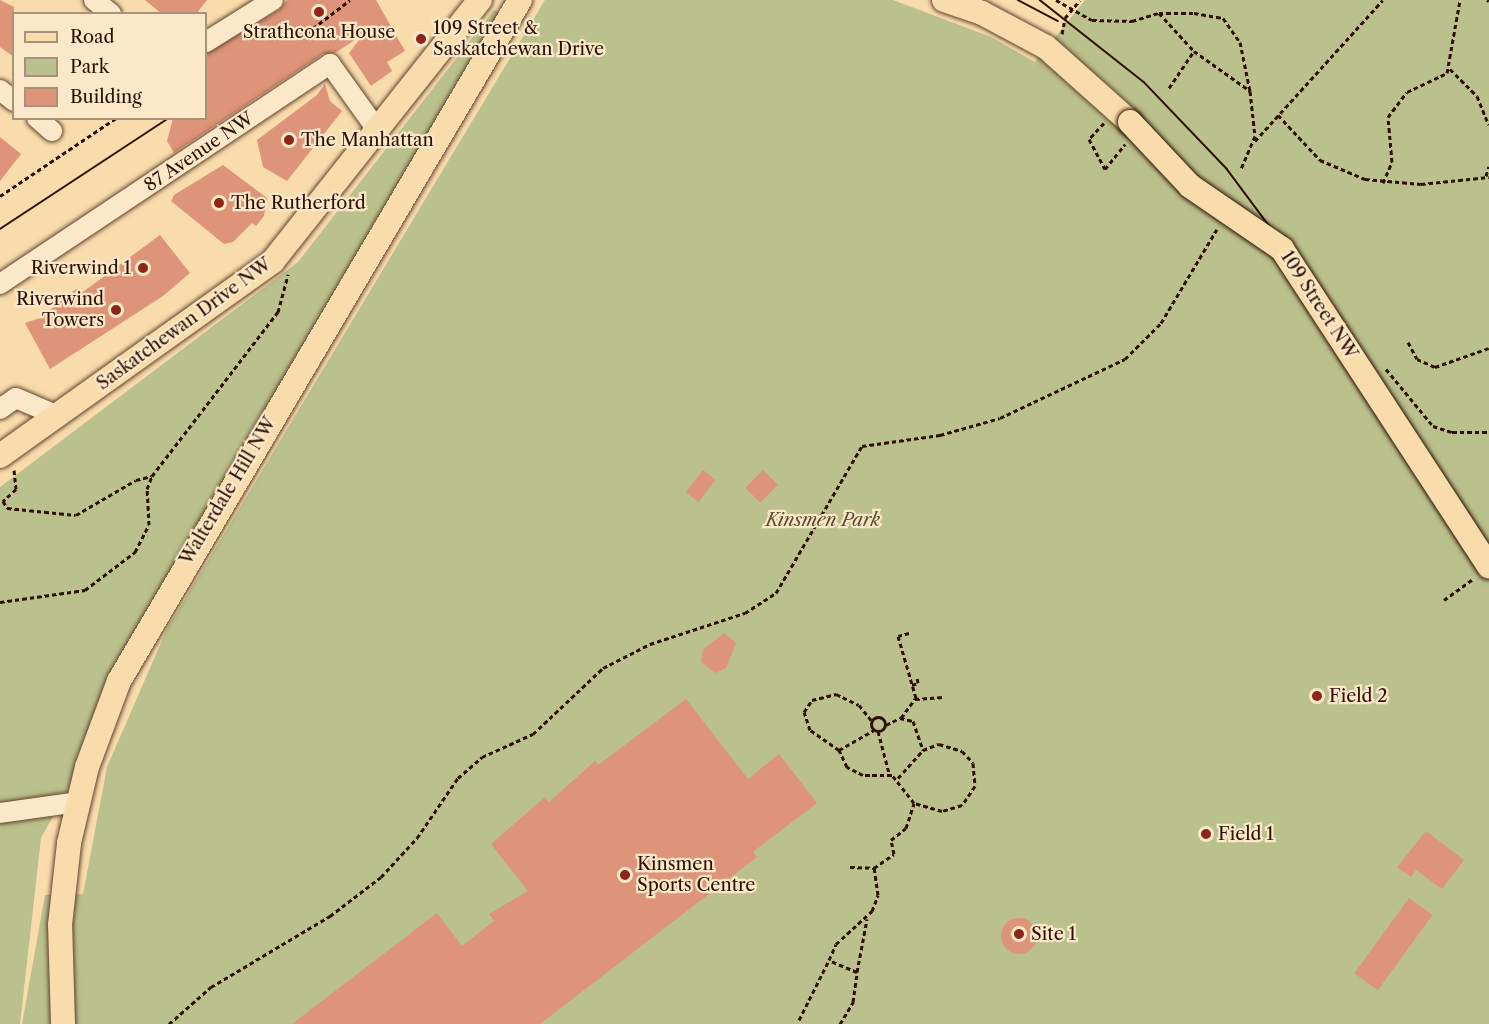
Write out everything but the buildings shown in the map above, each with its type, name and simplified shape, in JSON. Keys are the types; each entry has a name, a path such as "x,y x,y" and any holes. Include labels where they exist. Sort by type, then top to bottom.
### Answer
{"main road":[{"name":"Saskatchewan Drive NW","path":"7,462 58,416 273,261 480,0"},
{"name":"Walterdale Hill NW","path":"63,1024 63,883 78,802 100,725 135,649 520,0"},
{"name":"109 Street NW","path":"944,0 982,13 1046,47 1121,128 1190,186 1282,249 1484,571"}],"street":[{"path":"94,0 109,12"},
{"path":"207,41 273,0"},
{"name":"87 Avenue NW","path":"0,284 330,64 378,131"},
{"path":"39,120 57,139"},
{"path":"0,409 16,398 58,416"},
{"path":"0,813 78,802"}],"path":[{"path":"307,33 350,0"},
{"path":"1056,0 1071,11 1092,20 1132,21 1159,13 1211,15 1231,24 1240,42 1250,91 1255,136 1241,170"},
{"path":"1064,39 1063,23 1080,0"},
{"path":"1248,150 1383,0"},
{"path":"1383,183 1392,162 1387,124 1392,109 1414,87 1444,77 1450,69 1460,0"},
{"path":"1159,13 1194,51 1250,91"},
{"path":"1169,88 1194,51"},
{"path":"1450,69 1477,96 1489,125"},
{"path":"1278,115 1320,160 1349,174 1383,183 1488,177 1489,166"},
{"path":"0,196 113,120"},
{"path":"1121,128 1105,169 1089,139 1121,128"},
{"path":"57,139 65,154"},
{"path":"169,1024 211,987 330,916 381,877 417,838 458,778 482,757 533,734 603,668 650,644 746,613 776,593 862,446 979,425 1052,397 1125,359 1161,323 1217,229"},
{"path":"0,602 85,590 135,552 149,525 147,489 152,476 278,312 290,267"},
{"path":"1408,342 1417,359 1435,367 1489,348"},
{"path":"1386,369 1433,426 1452,432 1489,432"},
{"path":"7,462 16,489 3,501 7,508 76,515 136,480 152,476"},
{"path":"1444,600 1484,571"},
{"path":"839,750 901,718 916,698 915,681 898,636 909,633"},
{"path":"888,773 876,730 862,707 840,694 808,703 804,717 807,726 839,750 844,765 862,775 888,773 898,778 914,803 935,810 956,809 975,786 973,763 962,751 947,744 923,750 898,778"},
{"path":"916,698 944,697"},
{"path":"872,721 882,717 886,725"},
{"path":"901,718 916,724 915,737 923,750"},
{"path":"850,867 874,868 894,854 891,840 906,828 914,803"},
{"path":"840,1024 853,1002 867,919 878,895 874,868"},
{"path":"799,1020 836,944 867,919"},
{"path":"829,960 857,972"}],"green space":[{"name":"Kinsmen Park","path":"545,0 893,0 991,37 1035,62 1085,0 1489,0 1489,1024 22,1024 45,895 83,894 107,767 167,629"},
{"path":"494,10 501,13 41,838 20,1024 0,1024 0,487 298,262"}],"tram line":[{"path":"1018,0 1058,21"},
{"path":"1040,0 1144,82 1227,169 1274,232 1489,567"},
{"path":"0,229 166,120"}],"place":[{"name":"Strathcona House","path":"319,12"},
{"name":"109 Street & Saskatchewan Drive","path":"421,39"},
{"name":"The Manhattan","path":"289,140"},
{"name":"The Rutherford","path":"219,203"},
{"name":"Riverwind 1","path":"143,268"},
{"name":"Riverwind Towers","path":"116,310"},
{"name":"Field 2","path":"1317,696"},
{"name":"Field 1","path":"1206,834"},
{"name":"Kinsmen Sports Centre","path":"625,875"},
{"name":"Site 1","path":"1019,934"}]}
